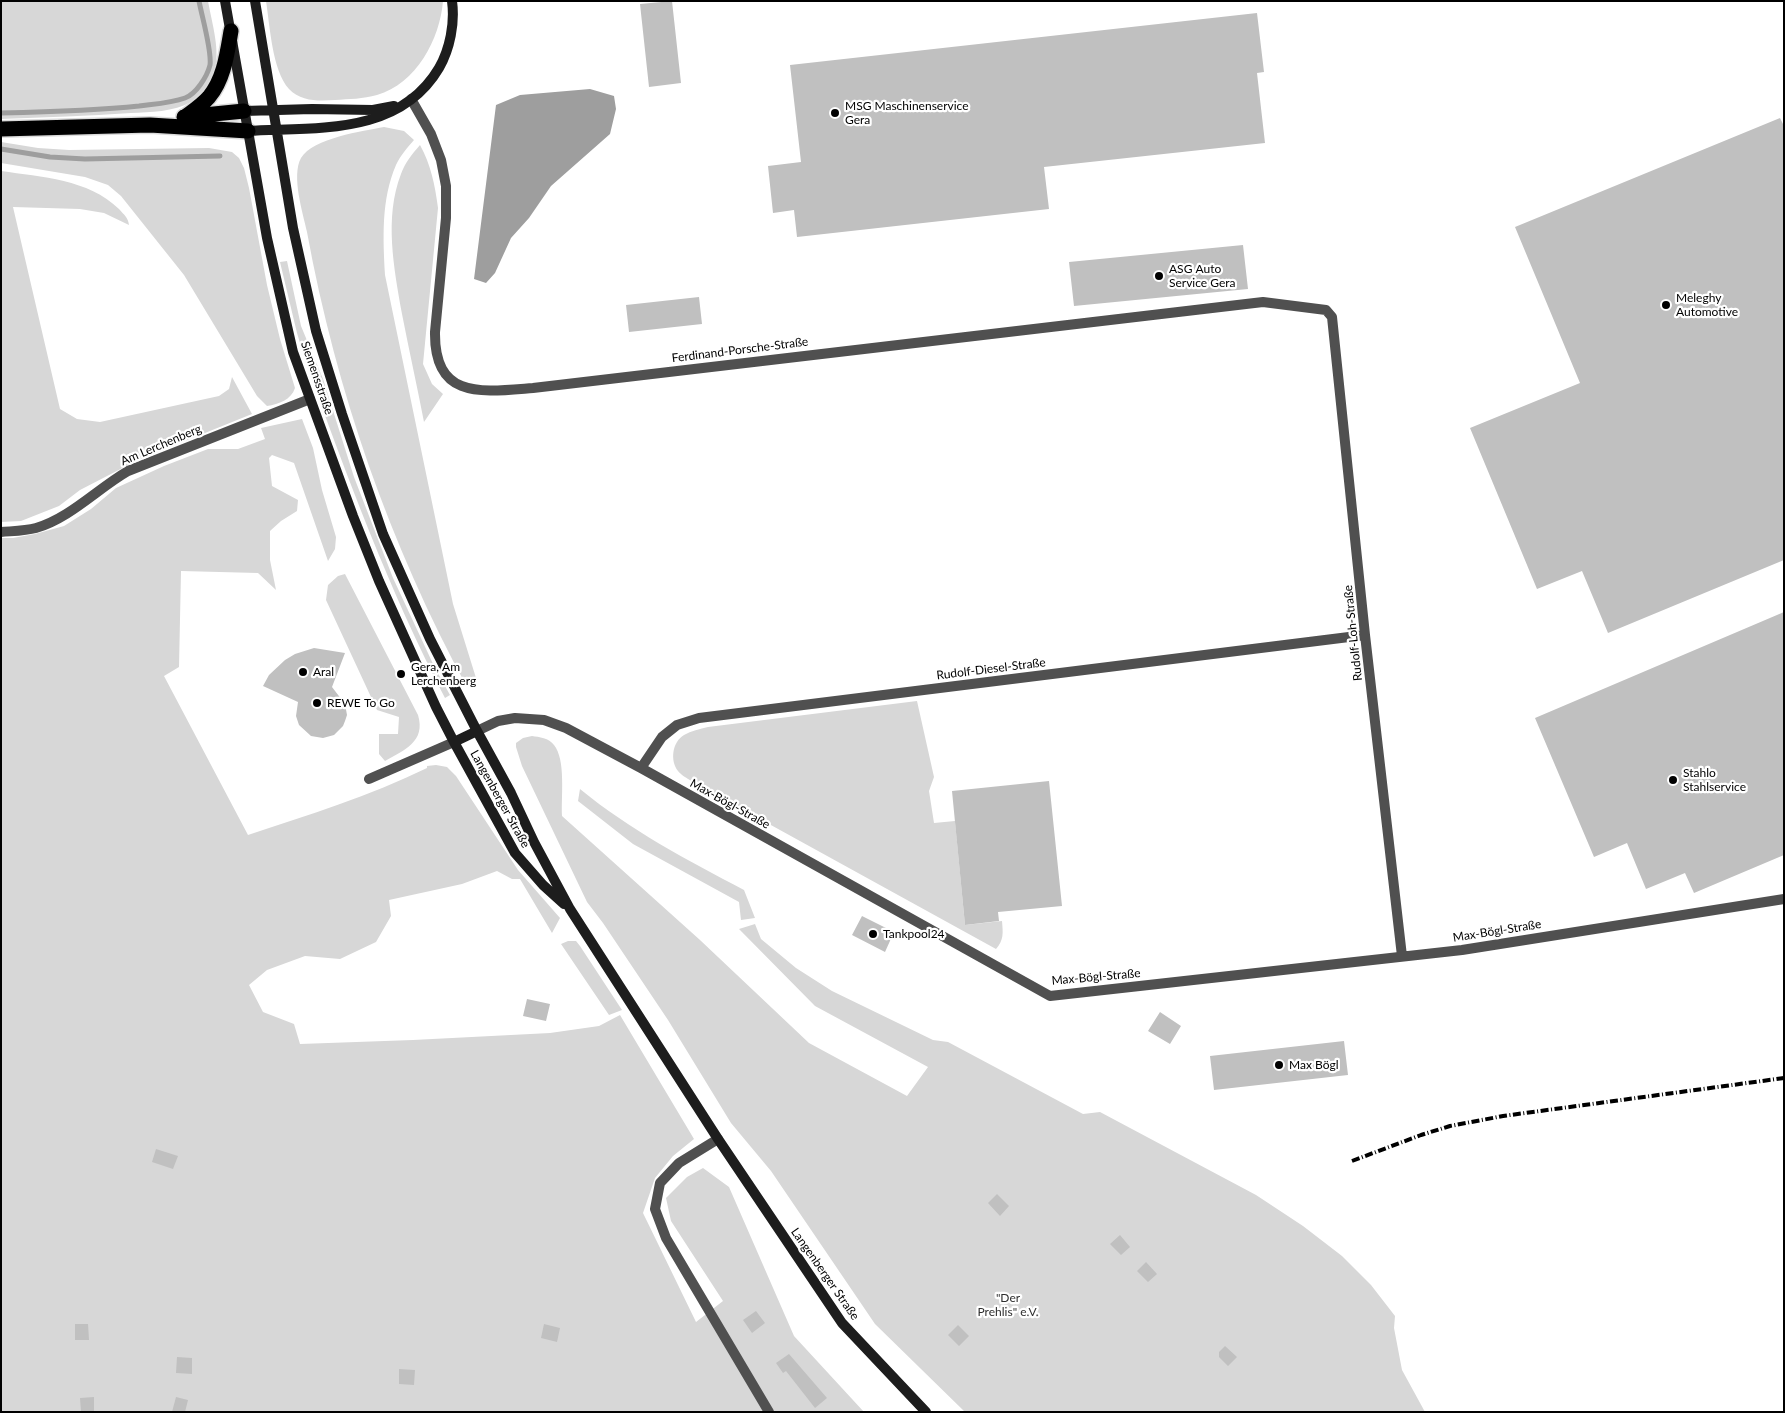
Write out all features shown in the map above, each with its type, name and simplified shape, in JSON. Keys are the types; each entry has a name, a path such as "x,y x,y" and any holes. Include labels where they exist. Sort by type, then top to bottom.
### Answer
{"highway":[{"path":"185,117 208,98 217,86 231,31"},
{"path":"150,125 185,117 244,111"},
{"path":"1,129 150,125 248,132"}],"main road":[{"name":"Siemensstraße","path":"225,1 274,273 294,352 379,581 436,707 454,742"},
{"name":"Siemensstraße","path":"255,1 303,281 316,331 342,414 384,534 430,639 477,731"},
{"path":"248,132 357,124 394,111 425,88 445,58 450,35 452,1"},
{"path":"244,111 373,110 391,107 411,99"},
{"path":"454,742 477,731"},
{"name":"Langenberger Straße","path":"477,731 570,909 718,1139 842,1323 926,1412"},
{"name":"Langenberger Straße","path":"454,742 515,853 543,885 570,909"}],"street":[{"name":"Ferdinand-Porsche-Straße","path":"411,99 431,134 441,160 446,186 446,218 435,347 438,362 444,373 454,382 466,388 494,391 533,388 1263,302 1326,310"},
{"name":"Rudolf-Loh-Straße","path":"1326,310 1332,317 1365,635 1402,956"},
{"name":"Am Lerchenberg","path":"1,532 36,528 52,521 128,471 310,399"},
{"name":"Rudolf-Diesel-Straße","path":"641,768 662,737 677,725 699,718 1365,635"},
{"name":"Max-Bögl-Straße","path":"477,731 504,719 530,718 544,720 566,728 1050,996 1462,950 1784,899"},
{"path":"369,779 454,742"},
{"path":"718,1139 679,1163 660,1183 655,1210 666,1238 769,1412"}],"green space":[{"path":"1,1 208,1 214,28 217,56 213,77 195,99 170,110 1,119"},
{"path":"266,1 443,1 437,30 431,45 424,58 403,81 377,95 356,99 323,101 299,96 289,89 283,81 275,59"},
{"path":"384,127 404,131 414,140 398,162 391,178 385,205 385,275 453,604 476,678 474,683 467,687 439,633 414,578 390,523 369,466 333,350 297,184 298,166 301,158 316,145 339,136"},
{"path":"1,142 38,148 69,150 209,148 232,152 239,158 244,168 249,188 267,285 280,339 295,388 291,396 280,403 267,406 257,396 184,275 121,196 108,185 85,177 1,163"},
{"path":"420,145 432,175 438,208 423,364 432,384 443,394 424,422 399,297 392,243 393,208 396,191 405,166"},
{"path":"1,171 79,185 107,199 126,216 129,225 104,213 80,209 13,207 60,409 77,419 100,422 219,396 229,389 232,377 252,414 138,460 80,490 59,506 21,521 1,522"},
{"path":"287,261 301,326 323,379 354,477 393,578 434,666 450,695 445,698 387,575 353,491 306,363 280,262"},
{"path":"302,419 313,448 322,490 336,537 335,549 328,561 294,463 272,455 269,458 272,486 298,500 297,511 270,531 270,560 276,590 258,573 181,571 179,667 164,676 248,835 361,796 427,768 427,766 447,767 456,776 518,870 560,918 552,933 520,879 512,879 497,871 462,884 389,900 391,916 376,942 340,959 305,956 267,970 249,985 263,1012 294,1024 300,1044 550,1033 599,1026 620,1015 694,1139 673,1156 655,1178 643,1213 696,1322 723,1301 671,1221 666,1198 687,1177 703,1168 729,1187 794,1336 864,1412 1,1412 1,538 35,534 64,526 91,509 116,488 164,466 208,449 238,449 265,439 261,428"},
{"path":"345,574 418,715 420,724 419,732 412,744 385,761 379,754 379,734 398,734 399,717 377,710 326,600 328,585 338,576"},
{"path":"917,701 934,777 929,791 934,823 955,821 965,925 1002,921 1002,936 996,949 691,781 675,767 673,757 677,742 680,738 693,731 708,727"},
{"name":"\"Der Prehlis\" e.V.","path":"532,736 549,741 558,752 562,769 562,816 700,940 809,1043 907,1096 928,1067 815,1006 739,929 755,924 761,939 796,968 832,991 933,1040 948,1042 1083,1114 1100,1112 1256,1195 1303,1226 1342,1256 1371,1285 1395,1316 1394,1328 1402,1370 1425,1412 965,1412 875,1324 771,1171 731,1123 668,1020 587,902 522,766 516,743 523,738"},
{"path":"580,789 639,831 680,856 744,890 755,918 741,920 739,902 633,844 578,801"},
{"path":"568,941 576,941 580,946 622,1010 609,1015 561,944"}],"shaded area":[{"path":"590,89 614,96 616,109 610,134 551,186 529,218 511,238 495,273 486,283 474,279 496,105 520,95"}],"building":[{"path":"672,1 681,83 649,87 640,4"},
{"path":"1257,13 1264,72 1257,73 1265,143 1044,167 1049,209 797,237 794,210 773,213 768,166 801,162 790,65"},
{"name":"Meleghy Automotive","path":"1780,118 1784,126 1784,560 1608,633 1582,571 1537,589 1470,428 1580,383 1515,227"},
{"name":"ASG Auto Service Gera","path":"1243,245 1248,289 1074,306 1069,262"},
{"path":"699,297 702,324 629,332 626,305"},
{"name":"Stahlo Stahlservice","path":"1784,612 1784,855 1694,893 1685,873 1646,889 1627,843 1594,857 1535,718"},
{"path":"314,648 345,653 332,687 345,704 347,715 343,726 334,735 323,738 311,736 299,725 296,716 298,702 263,686 269,675 285,660 295,654"},
{"path":"1049,781 1062,906 998,912 999,921 965,925 952,791"},
{"path":"862,916 894,932 885,952 852,935"},
{"path":"527,999 550,1004 546,1021 523,1016"},
{"path":"1160,1012 1181,1026 1170,1044 1148,1031"},
{"name":"Max Bögl","path":"1344,1041 1348,1075 1214,1090 1210,1056"},
{"path":"156,1149 178,1156 173,1169 152,1162"},
{"path":"997,1194 1009,1206 1000,1216 988,1203"},
{"path":"1120,1235 1130,1247 1121,1255 1110,1244"},
{"path":"1146,1262 1157,1274 1148,1282 1137,1271"},
{"path":"756,1311 765,1323 752,1333 743,1320"},
{"path":"75,1324 88,1324 89,1340 75,1340"},
{"path":"544,1324 560,1328 557,1342 541,1338"},
{"path":"958,1325 969,1336 959,1346 948,1335"},
{"path":"1225,1346 1237,1357 1228,1366 1219,1357 1219,1352"},
{"path":"789,1354 827,1398 815,1408 786,1371 783,1373 776,1363"},
{"path":"177,1357 192,1358 192,1374 176,1373"},
{"path":"399,1369 415,1370 414,1385 399,1384"},
{"path":"94,1397 94,1412 81,1412 80,1398"},
{"path":"176,1397 188,1400 185,1412 172,1412"}],"waterway":[{"path":"1,113 122,108 180,100 189,96 200,84 210,65 208,43 199,1"},
{"path":"1,149 50,157 85,159 220,156"}],"railway":[{"path":"1352,1161 1450,1126 1503,1116 1784,1078"}],"place":[{"name":"MSG Maschinenservice Gera","path":"835,113"},
{"name":"ASG Auto Service Gera","path":"1159,276"},
{"name":"Meleghy Automotive","path":"1666,305"},
{"name":"Aral","path":"303,672"},
{"name":"Gera, Am Lerchenberg","path":"401,674"},
{"name":"REWE To Go","path":"317,703"},
{"name":"Stahlo Stahlservice","path":"1673,780"},
{"name":"Tankpool24","path":"873,934"},
{"name":"Max Bögl","path":"1279,1065"}]}
